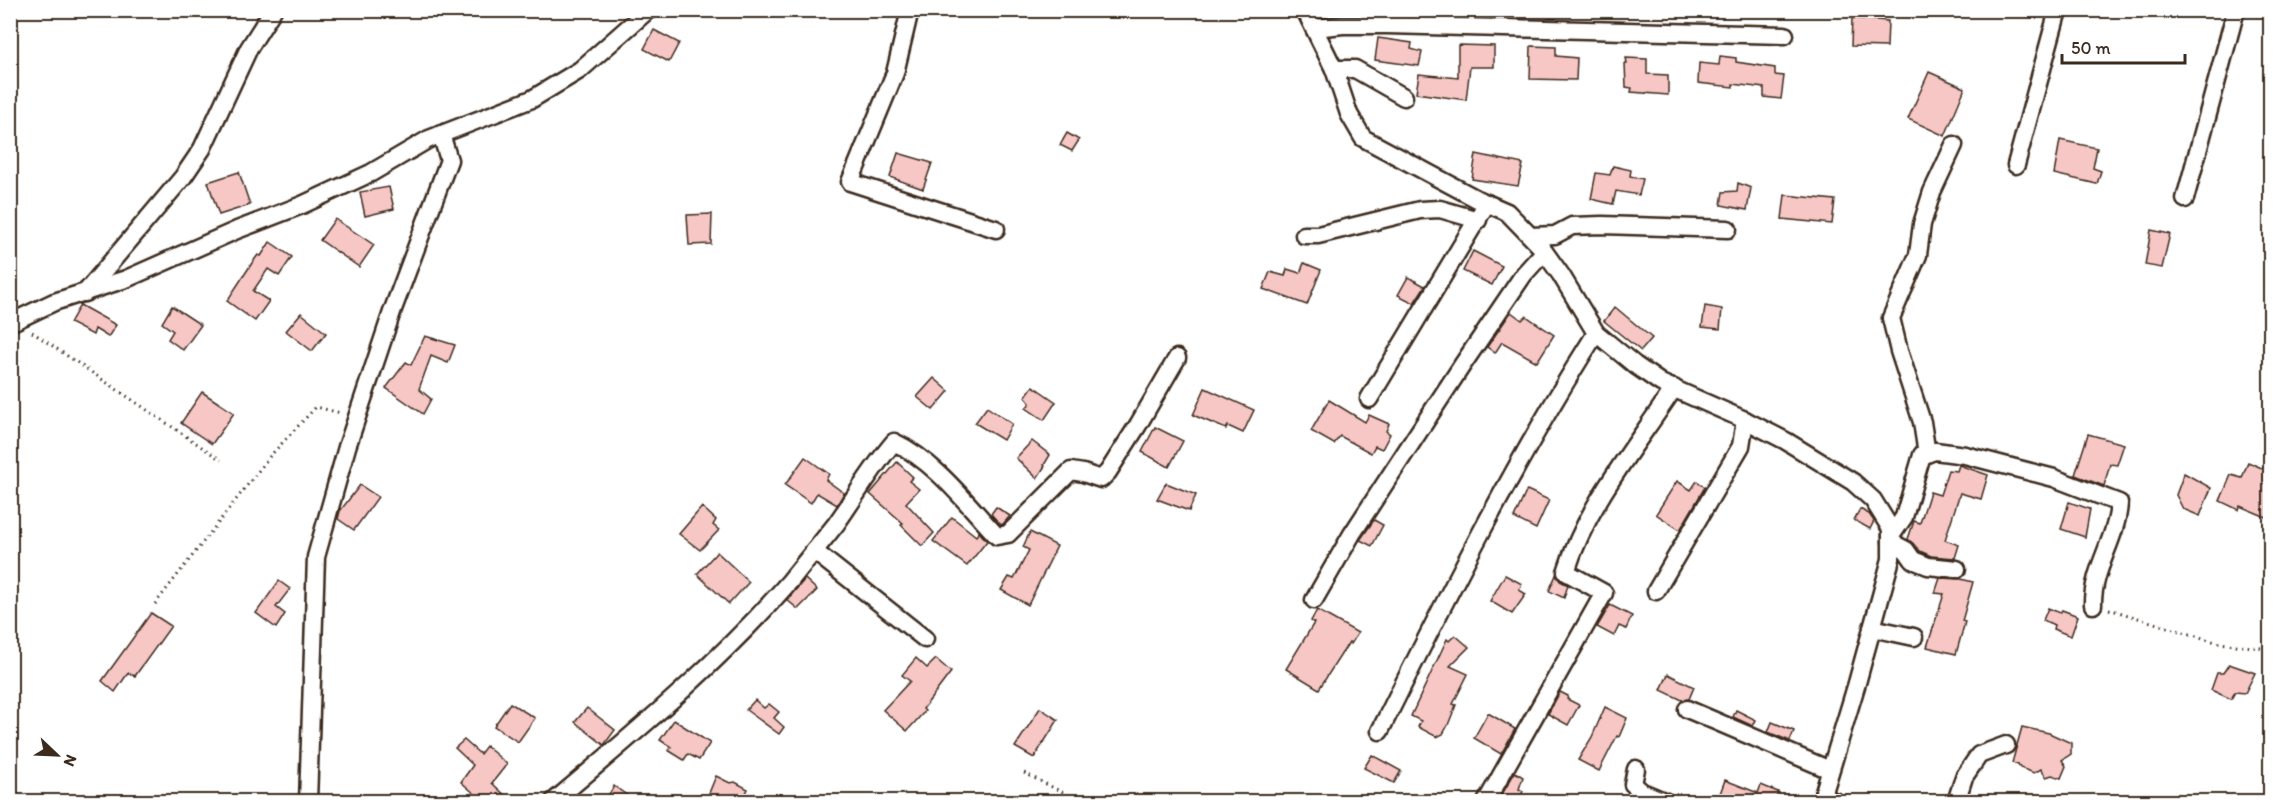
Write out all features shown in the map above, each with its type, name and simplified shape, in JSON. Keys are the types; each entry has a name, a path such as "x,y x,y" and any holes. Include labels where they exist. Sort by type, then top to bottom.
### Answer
{"street":[{"path":"84,294 183,177 202,149 249,48 273,10"},
{"path":"13,322 54,302 126,279 237,230 302,205 370,172 429,139 532,99 580,70 648,10"},
{"path":"910,10 895,73 850,182 996,229"},
{"path":"1305,10 1334,69 1349,114 1362,138 1508,212 1544,252 1567,284 1596,333 1635,365 1661,383 1786,441 1853,482 1873,500 1891,529 1891,559 1830,770 1826,800"},
{"path":"2016,165 2058,10"},
{"path":"2185,199 2236,10"},
{"path":"1314,28 1343,25 1387,25 1785,35"},
{"path":"1334,69 1355,69 1404,97"},
{"path":"308,801 316,557 357,416 392,312 449,160 441,134"},
{"path":"1927,454 1922,422 1891,318 1918,255 1922,224 1932,192 1954,145"},
{"path":"1369,399 1487,203"},
{"path":"1304,235 1318,235 1420,210 1440,208 1478,219"},
{"path":"1531,236 1555,235 1572,226 1728,229"},
{"path":"1314,600 1352,534 1462,364 1524,274 1544,252"},
{"path":"1380,731 1493,510 1552,402 1596,333"},
{"path":"553,801 640,729 725,651 836,523 873,467 894,442 913,451 967,502 998,536 1008,534 1071,471 1101,479 1108,472 1176,358"},
{"path":"1486,801 1604,593 1566,572 1584,529 1611,482 1674,388"},
{"path":"1656,591 1741,446 1745,420"},
{"path":"1891,539 1904,517 1922,455 1935,451 1965,455 2054,478 2119,503 2118,519 2092,591 2093,605"},
{"path":"1891,539 1906,550 1913,560 1928,566 1957,569"},
{"path":"814,550 925,639"},
{"path":"1872,628 1914,637"},
{"path":"1687,709 1830,770"},
{"path":"1956,801 1964,777 1979,755 2006,745"},
{"path":"1636,769 1633,784 1642,792 1666,801"}],"path":[{"path":"13,322 221,460"},
{"path":"155,604 270,456 316,407 357,416"},
{"path":"2093,605 2219,643 2271,649"},
{"path":"1024,773 1082,801"}],"building":[{"path":"1852,18 1888,21 1887,47 1851,46"},
{"path":"654,30 679,43 669,62 644,49"},
{"path":"1378,38 1412,43 1411,49 1422,52 1419,66 1375,60"},
{"path":"1458,45 1494,46 1494,67 1470,67 1466,100 1416,93 1419,74 1458,78"},
{"path":"1531,46 1556,47 1556,56 1577,58 1576,80 1530,79"},
{"path":"1720,56 1736,58 1736,62 1775,68 1775,75 1784,76 1781,99 1764,97 1764,88 1698,83 1699,63 1719,65"},
{"path":"1626,58 1647,59 1647,74 1668,75 1668,95 1631,92 1632,88 1626,87"},
{"path":"1929,72 1965,88 1945,136 1908,119"},
{"path":"1067,133 1079,140 1072,151 1060,145"},
{"path":"2060,140 2097,148 2093,168 2101,171 2097,184 2054,174"},
{"path":"898,153 932,163 923,189 890,177"},
{"path":"1476,154 1523,164 1518,186 1472,179"},
{"path":"1613,166 1631,170 1630,176 1643,179 1639,195 1616,191 1613,204 1591,199 1596,173 1610,175"},
{"path":"239,172 250,205 219,215 208,182"},
{"path":"1738,183 1751,188 1747,210 1721,205 1723,192 1737,191"},
{"path":"389,187 394,209 365,216 360,192"},
{"path":"1785,195 1835,200 1832,224 1782,219"},
{"path":"712,214 711,244 689,245 687,215"},
{"path":"335,219 374,245 359,267 320,240"},
{"path":"2151,230 2170,234 2162,268 2145,265"},
{"path":"270,242 292,257 279,276 268,269 253,291 269,301 255,321 227,301 252,263 258,255 261,256"},
{"path":"1473,251 1502,266 1492,285 1463,271"},
{"path":"1304,263 1321,270 1307,305 1263,289 1270,272 1285,276 1287,269 1300,273"},
{"path":"1408,277 1425,286 1414,303 1398,295"},
{"path":"80,305 116,325 108,337 95,329 93,335 70,323"},
{"path":"172,306 201,325 183,350 168,339 173,331 162,323"},
{"path":"1705,306 1722,309 1720,329 1702,327"},
{"path":"1615,307 1652,338 1641,351 1604,321"},
{"path":"1511,312 1522,320 1526,316 1554,335 1537,362 1502,342 1495,353 1487,347"},
{"path":"301,313 326,333 312,351 286,331"},
{"path":"425,336 455,345 448,363 431,356 419,389 431,399 423,414 386,388 406,362 411,365"},
{"path":"934,378 949,391 933,410 917,397"},
{"path":"1033,386 1056,402 1044,420 1026,408 1030,403 1025,397"},
{"path":"1205,388 1254,410 1243,433 1228,426 1226,429 1193,415"},
{"path":"202,392 234,413 212,444 181,423"},
{"path":"1329,400 1365,422 1369,415 1389,424 1386,431 1390,434 1382,449 1375,446 1371,453 1340,436 1334,444 1311,431"},
{"path":"987,407 1012,424 1003,440 975,423"},
{"path":"1155,427 1183,441 1169,467 1142,452"},
{"path":"2088,434 2124,444 2117,465 2110,464 2104,486 2075,475"},
{"path":"1032,441 1050,455 1037,478 1016,458"},
{"path":"805,457 829,474 826,480 844,493 837,505 817,493 811,503 785,485"},
{"path":"897,462 913,477 909,481 919,489 906,503 934,533 922,546 901,525 903,523 870,494"},
{"path":"2248,462 2271,472 2271,519 2240,506 2239,510 2220,501 2231,475 2242,478"},
{"path":"1959,465 1988,475 1981,499 1960,493 1945,540 1959,545 1955,558 1931,556 1920,551 1908,539 1914,521 1920,523 1930,492 1940,495 1948,470 1957,471"},
{"path":"2184,473 2211,488 2200,516 2183,509 2176,495"},
{"path":"1677,481 1691,490 1697,481 1705,487 1680,530 1656,514"},
{"path":"1166,483 1196,495 1189,511 1157,499"},
{"path":"360,485 378,497 354,530 338,519 340,511"},
{"path":"1527,490 1549,500 1536,529 1514,518"},
{"path":"2069,502 2090,509 2085,537 2061,529"},
{"path":"702,507 716,520 713,525 719,530 700,550 679,534"},
{"path":"996,507 1010,516 1001,525 991,514"},
{"path":"1860,509 1869,514 1874,521 1870,529 1854,520"},
{"path":"952,517 976,536 979,532 987,541 967,566 933,541"},
{"path":"1374,520 1383,525 1372,546 1360,540"},
{"path":"1030,532 1057,546 1028,605 1001,590 1009,577 1014,579 1029,550 1023,547"},
{"path":"717,552 749,582 729,604 697,574"},
{"path":"1505,575 1522,584 1519,590 1526,594 1512,614 1490,601"},
{"path":"1556,575 1560,581 1568,585 1564,598 1549,591"},
{"path":"1940,578 1973,582 1956,654 1927,647 1944,594 1935,593"},
{"path":"805,579 817,590 798,609 787,600"},
{"path":"279,581 290,589 276,607 285,614 276,628 256,613"},
{"path":"1610,605 1632,616 1626,629 1619,626 1614,636 1597,627"},
{"path":"2048,608 2078,616 2071,636 2053,629 2054,625 2043,620"},
{"path":"1317,610 1358,633 1351,644 1349,642 1319,689 1286,669 1314,623 1311,621"},
{"path":"151,613 171,626 135,676 128,673 115,692 102,681"},
{"path":"1455,635 1469,647 1450,666 1468,674 1453,704 1456,705 1448,725 1443,734 1437,737 1418,727 1421,721 1411,716 1447,639 1449,641"},
{"path":"916,658 927,668 936,659 951,672 923,709 925,711 907,731 883,710 910,681 902,675"},
{"path":"2229,664 2255,673 2245,693 2235,692 2231,699 2211,690 2217,673 2223,673"},
{"path":"1668,674 1694,687 1689,699 1682,700 1661,690"},
{"path":"1560,692 1568,696 1567,699 1579,705 1568,725 1548,714"},
{"path":"755,700 764,708 769,704 779,712 774,718 784,727 779,734 746,710"},
{"path":"510,703 535,718 518,742 494,726"},
{"path":"1605,707 1627,718 1619,737 1617,736 1599,771 1578,760 1592,737"},
{"path":"587,708 615,730 604,745 575,722"},
{"path":"1040,708 1058,720 1034,758 1015,747"},
{"path":"1736,710 1756,720 1753,726 1733,717"},
{"path":"1488,713 1515,729 1501,754 1474,738"},
{"path":"674,720 710,743 699,760 688,754 684,760 668,750 671,747 660,740"},
{"path":"1772,722 1794,731 1790,741 1768,732"},
{"path":"2022,727 2049,733 2071,743 2071,754 2062,760 2066,766 2061,778 2052,775 2046,777 2041,769 2034,773 2012,763"},
{"path":"464,740 480,754 486,746 507,764 492,783 511,801 483,801 461,782 473,765 455,748"},
{"path":"1372,755 1401,771 1394,783 1364,768"},
{"path":"1515,772 1523,777 1519,789 1523,791 1519,801 1498,801"},
{"path":"716,776 748,789 742,801 735,799 734,801 713,801 707,798"},
{"path":"1725,780 1758,793 1761,785 1778,792 1776,800 1778,801 1718,799"},
{"path":"614,786 635,801 605,801"}]}
